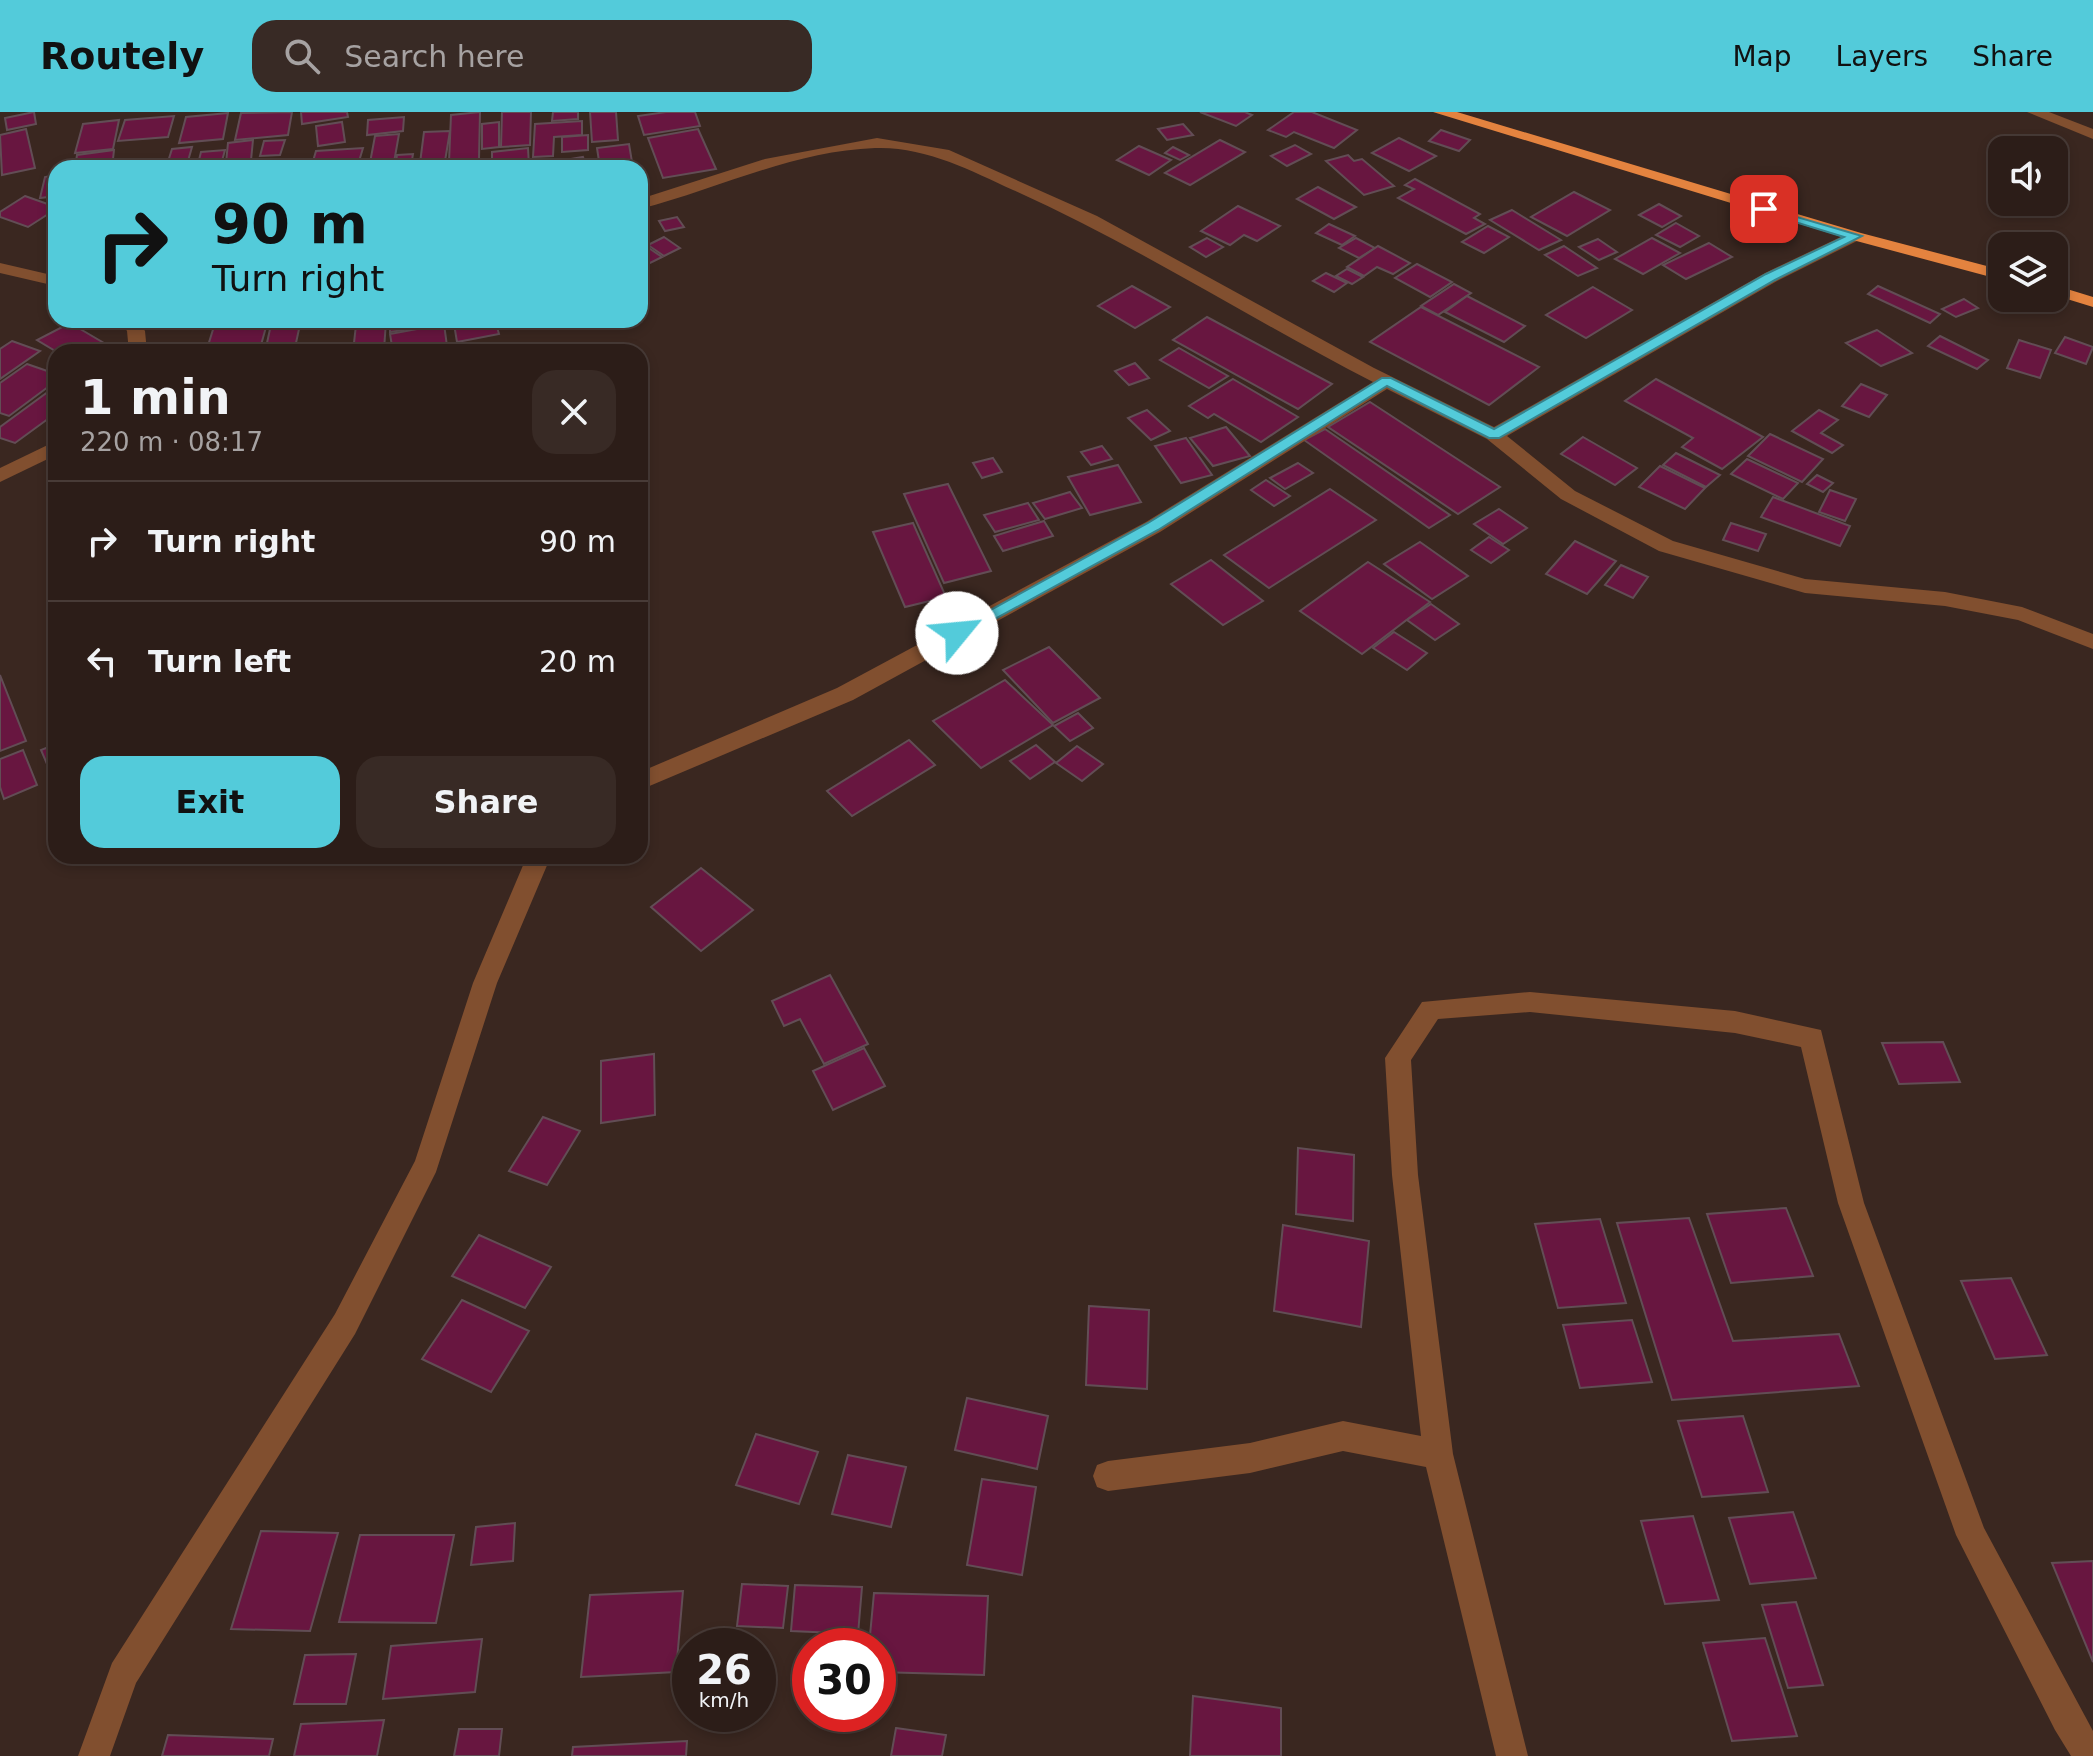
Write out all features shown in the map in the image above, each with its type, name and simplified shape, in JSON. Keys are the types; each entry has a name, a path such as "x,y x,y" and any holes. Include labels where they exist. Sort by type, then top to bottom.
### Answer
{"highway":[{"path":"1441,112 1855,236 1988,271"},
{"path":"2068,294 2093,302"}],"street":[{"path":"2035,112 2093,134"},
{"path":"648,201 771,162 820,151 877,143 944,153 1091,219 1387,381 1494,435 1568,495 1666,546 1805,586 1945,599 2022,614 2093,642"},
{"path":"1494,435 1771,277 1855,236"},
{"path":"0,268 48,279"},
{"path":"648,778 845,694 1153,527 1387,381"},
{"path":"0,476 48,451"},
{"path":"94,1756 123,1674 345,1324 427,1164 485,983 536,864"},
{"path":"1512,1756 1438,1454 1405,1175 1398,1058 1431,1009 1530,1002 1735,1022 1812,1038 1851,1203 1971,1535 2066,1719 2090,1756"},
{"path":"1108,1476 1250,1458 1343,1436 1438,1454"}],"building":[{"path":"34,112 36,124 7,130 5,118"},
{"path":"292,112 288,135 235,140 241,113"},
{"path":"301,112 347,112 348,117 302,124"},
{"path":"480,112 479,159 449,160 451,115"},
{"path":"502,112 531,112 530,145 501,147"},
{"path":"553,112 578,112 578,119 552,121"},
{"path":"590,112 616,112 618,140 592,142"},
{"path":"695,112 700,126 644,135 638,116"},
{"path":"1200,112 1245,112 1252,115 1236,126"},
{"path":"1294,112 1312,112 1357,130 1334,148 1294,132 1286,137 1268,130"},
{"path":"228,113 223,139 179,143 186,117"},
{"path":"174,116 168,137 118,141 125,120"},
{"path":"404,117 403,131 367,135 368,120"},
{"path":"119,120 113,149 75,153 83,124"},
{"path":"582,121 582,135 554,137 553,156 533,157 535,124"},
{"path":"342,122 345,142 318,146 316,126"},
{"path":"499,122 499,147 482,149 482,124"},
{"path":"1183,124 1193,135 1167,140 1158,129"},
{"path":"26,129 35,168 2,175 0,135"},
{"path":"698,129 716,169 663,178 648,138"},
{"path":"1441,130 1470,140 1459,151 1429,141"},
{"path":"450,131 445,160 420,160 424,132"},
{"path":"399,134 394,160 370,160 375,136"},
{"path":"588,135 588,150 562,152 562,137"},
{"path":"1399,138 1436,156 1409,171 1372,153"},
{"path":"253,140 251,160 226,160 228,143"},
{"path":"285,140 280,155 260,156 264,141"},
{"path":"1220,140 1245,152 1190,185 1165,173"},
{"path":"629,144 632,160 599,160 597,148"},
{"path":"1295,145 1311,154 1287,166 1271,156"},
{"path":"1139,146 1171,160 1149,175 1117,160"},
{"path":"192,147 188,160 169,160 172,149"},
{"path":"1173,147 1189,155 1180,160 1165,153"},
{"path":"363,148 359,160 313,160 316,151"},
{"path":"528,148 529,160 492,160 492,152"},
{"path":"114,150 113,160 76,160 77,155"},
{"path":"225,150 222,160 199,160 201,152"},
{"path":"413,154 412,160 396,160 397,155"},
{"path":"1348,155 1354,161 1362,159 1394,186 1364,195 1326,161"},
{"path":"48,176 48,197 40,198 45,177"},
{"path":"1415,179 1480,214 1474,218 1485,224 1466,234 1398,198 1414,189 1405,185"},
{"path":"1318,187 1356,207 1334,219 1297,199"},
{"path":"1574,192 1610,210 1567,236 1531,217"},
{"path":"25,196 48,204 48,214 28,227 0,217 0,212"},
{"path":"1659,204 1681,216 1662,227 1639,215"},
{"path":"1238,206 1280,226 1257,241 1244,235 1230,245 1201,231"},
{"path":"1512,210 1561,240 1539,250 1490,220"},
{"path":"677,217 684,227 665,231 659,221"},
{"path":"1676,223 1699,236 1680,247 1656,235"},
{"path":"1329,224 1355,236 1342,245 1316,233"},
{"path":"1488,226 1509,237 1484,253 1462,242"},
{"path":"664,237 680,248 664,256 648,245"},
{"path":"1207,238 1223,247 1206,257 1190,247"},
{"path":"1356,238 1375,248 1359,258 1339,248"},
{"path":"1652,238 1680,253 1643,274 1615,259"},
{"path":"1598,239 1617,252 1599,260 1579,247"},
{"path":"1709,243 1732,257 1686,279 1663,265"},
{"path":"1378,246 1410,263 1393,274 1377,267 1364,276 1347,267"},
{"path":"1564,246 1597,268 1578,276 1545,255"},
{"path":"648,247 662,257 648,264"},
{"path":"1417,264 1452,282 1430,297 1395,278"},
{"path":"1347,269 1363,277 1352,284 1336,276"},
{"path":"1326,273 1347,283 1334,292 1313,281"},
{"path":"1454,284 1471,293 1438,315 1421,306"},
{"path":"1132,286 1170,307 1135,328 1098,306"},
{"path":"1878,286 1940,314 1930,323 1868,294"},
{"path":"1593,287 1632,310 1586,338 1546,315"},
{"path":"1467,296 1525,326 1504,342 1445,312"},
{"path":"1964,299 1978,308 1956,317 1942,309"},
{"path":"1421,307 1539,367 1489,405 1370,342"},
{"path":"1207,317 1332,384 1298,409 1173,340"},
{"path":"60,328 78,328 106,344 48,344 48,347 37,340"},
{"path":"214,328 266,328 261,344 208,344"},
{"path":"270,328 299,328 296,344 267,344"},
{"path":"356,328 386,328 384,344 354,344"},
{"path":"390,328 416,328 390,332"},
{"path":"422,328 445,328 447,344 392,344 390,334"},
{"path":"455,328 497,328 499,334 457,342"},
{"path":"1877,330 1912,353 1881,366 1846,343"},
{"path":"1940,336 1988,360 1977,369 1928,346"},
{"path":"2065,337 2093,347 2086,364 2055,353"},
{"path":"2019,340 2051,350 2040,378 2007,368"},
{"path":"12,341 40,351 0,379 0,349"},
{"path":"1179,348 1228,376 1209,388 1160,360"},
{"path":"1135,363 1149,378 1129,385 1115,371"},
{"path":"27,364 48,371 48,387 9,416 0,413 0,383"},
{"path":"1233,379 1298,417 1261,442 1214,414 1208,418 1189,406"},
{"path":"1656,379 1763,437 1722,469 1682,447 1693,438 1625,401"},
{"path":"1861,384 1887,395 1869,417 1842,406"},
{"path":"48,392 48,419 15,443 0,438 0,427"},
{"path":"1370,402 1500,487 1458,514 1328,427"},
{"path":"1147,410 1170,431 1151,440 1128,418"},
{"path":"1819,410 1838,420 1821,433 1843,445 1832,453 1792,431"},
{"path":"1226,427 1250,456 1213,466 1190,438"},
{"path":"1325,429 1450,515 1429,528 1304,440"},
{"path":"1770,434 1823,459 1802,482 1748,456"},
{"path":"1583,437 1637,468 1615,485 1561,454"},
{"path":"1186,438 1212,475 1181,483 1155,446"},
{"path":"1102,446 1112,459 1091,465 1081,452"},
{"path":"1676,453 1720,475 1706,487 1663,465"},
{"path":"993,458 1002,472 982,478 973,463"},
{"path":"1747,459 1798,483 1783,499 1731,474"},
{"path":"1298,463 1313,473 1285,489 1270,478"},
{"path":"1118,465 1141,502 1090,515 1068,477"},
{"path":"1660,466 1705,488 1685,509 1639,487"},
{"path":"1817,475 1833,483 1823,492 1807,484"},
{"path":"1266,480 1290,496 1274,506 1251,490"},
{"path":"948,484 991,571 944,583 904,494"},
{"path":"1330,489 1376,520 1269,588 1224,555"},
{"path":"1830,490 1856,499 1845,521 1819,512"},
{"path":"1070,492 1082,508 1045,519 1033,503"},
{"path":"1773,497 1850,526 1840,546 1761,517"},
{"path":"1028,503 1039,520 995,532 984,515"},
{"path":"1499,509 1527,528 1503,544 1474,524"},
{"path":"1044,521 1053,536 1003,551 994,536"},
{"path":"913,523 946,597 905,607 873,532"},
{"path":"1731,523 1766,534 1758,551 1723,540"},
{"path":"1489,537 1509,550 1491,563 1471,550"},
{"path":"1575,541 1616,561 1587,594 1546,574"},
{"path":"1420,542 1468,576 1432,599 1384,564"},
{"path":"1211,560 1263,601 1223,625 1171,584"},
{"path":"1368,562 1430,602 1362,654 1300,611"},
{"path":"1621,565 1648,577 1633,598 1605,585"},
{"path":"1431,604 1459,624 1435,640 1407,620"},
{"path":"1394,632 1427,653 1407,670 1373,648"},
{"path":"1049,647 1100,698 1053,723 1003,670"},
{"path":"0,675 26,741 0,751"},
{"path":"1005,680 1053,725 981,768 933,721"},
{"path":"1078,713 1093,728 1070,741 1054,726"},
{"path":"909,740 935,765 852,816 827,791"},
{"path":"1036,745 1055,762 1030,779 1010,761"},
{"path":"1077,746 1103,764 1082,781 1056,763"},
{"path":"48,747 48,766 41,750"},
{"path":"23,750 37,785 4,799 0,787 0,759"},
{"path":"701,868 753,910 701,951 651,907"},
{"path":"830,975 868,1044 824,1064 800,1019 784,1026 772,1001"},
{"path":"1943,1042 1960,1082 1899,1084 1882,1043"},
{"path":"864,1048 885,1086 833,1110 813,1071"},
{"path":"654,1054 655,1115 601,1123 601,1061"},
{"path":"543,1117 580,1131 547,1185 509,1171"},
{"path":"1298,1148 1354,1155 1353,1221 1296,1214"},
{"path":"1786,1208 1813,1276 1731,1283 1707,1214"},
{"path":"1689,1218 1733,1341 1839,1334 1859,1386 1672,1400 1617,1223"},
{"path":"1600,1219 1626,1303 1558,1308 1535,1224"},
{"path":"1283,1225 1369,1241 1361,1327 1274,1311"},
{"path":"479,1235 551,1267 525,1308 452,1276"},
{"path":"2011,1278 2047,1355 1995,1359 1961,1281"},
{"path":"462,1300 529,1331 491,1392 422,1359"},
{"path":"1089,1306 1149,1310 1147,1389 1086,1385"},
{"path":"1632,1320 1652,1382 1580,1388 1563,1325"},
{"path":"967,1398 1048,1416 1037,1469 955,1450"},
{"path":"1743,1416 1768,1492 1702,1497 1678,1421"},
{"path":"756,1434 818,1452 799,1504 736,1485"},
{"path":"848,1455 906,1467 891,1527 832,1514"},
{"path":"982,1479 1036,1487 1022,1575 967,1565"},
{"path":"1793,1512 1816,1578 1750,1584 1729,1518"},
{"path":"1693,1516 1719,1600 1665,1604 1641,1521"},
{"path":"515,1523 513,1561 471,1565 476,1527"},
{"path":"261,1531 338,1533 310,1631 231,1629"},
{"path":"360,1535 454,1535 436,1623 339,1622"},
{"path":"2093,1561 2093,1662 2052,1563"},
{"path":"742,1584 788,1586 783,1628 737,1626"},
{"path":"795,1585 862,1587 859,1628 792,1628 791,1631"},
{"path":"683,1591 680,1628 672,1628 672,1672 581,1677 590,1595"},
{"path":"874,1593 988,1596 984,1675 896,1673 896,1628 871,1628"},
{"path":"1796,1602 1823,1685 1788,1688 1762,1605"},
{"path":"1765,1638 1797,1736 1732,1741 1703,1643"},
{"path":"482,1639 475,1692 383,1699 391,1646"},
{"path":"356,1654 346,1704 294,1704 305,1655"},
{"path":"1193,1696 1281,1708 1281,1756 1190,1756"},
{"path":"384,1720 377,1756 294,1756 301,1724"},
{"path":"896,1728 946,1735 942,1756 891,1756"},
{"path":"459,1729 502,1729 499,1756 454,1756"},
{"path":"168,1735 273,1739 269,1756 162,1756"},
{"path":"687,1741 686,1756 572,1756 573,1747"}],"route":[{"path":"957,633 1153,527 1387,381 1494,435 1771,277 1855,236 1764,209"}]}
